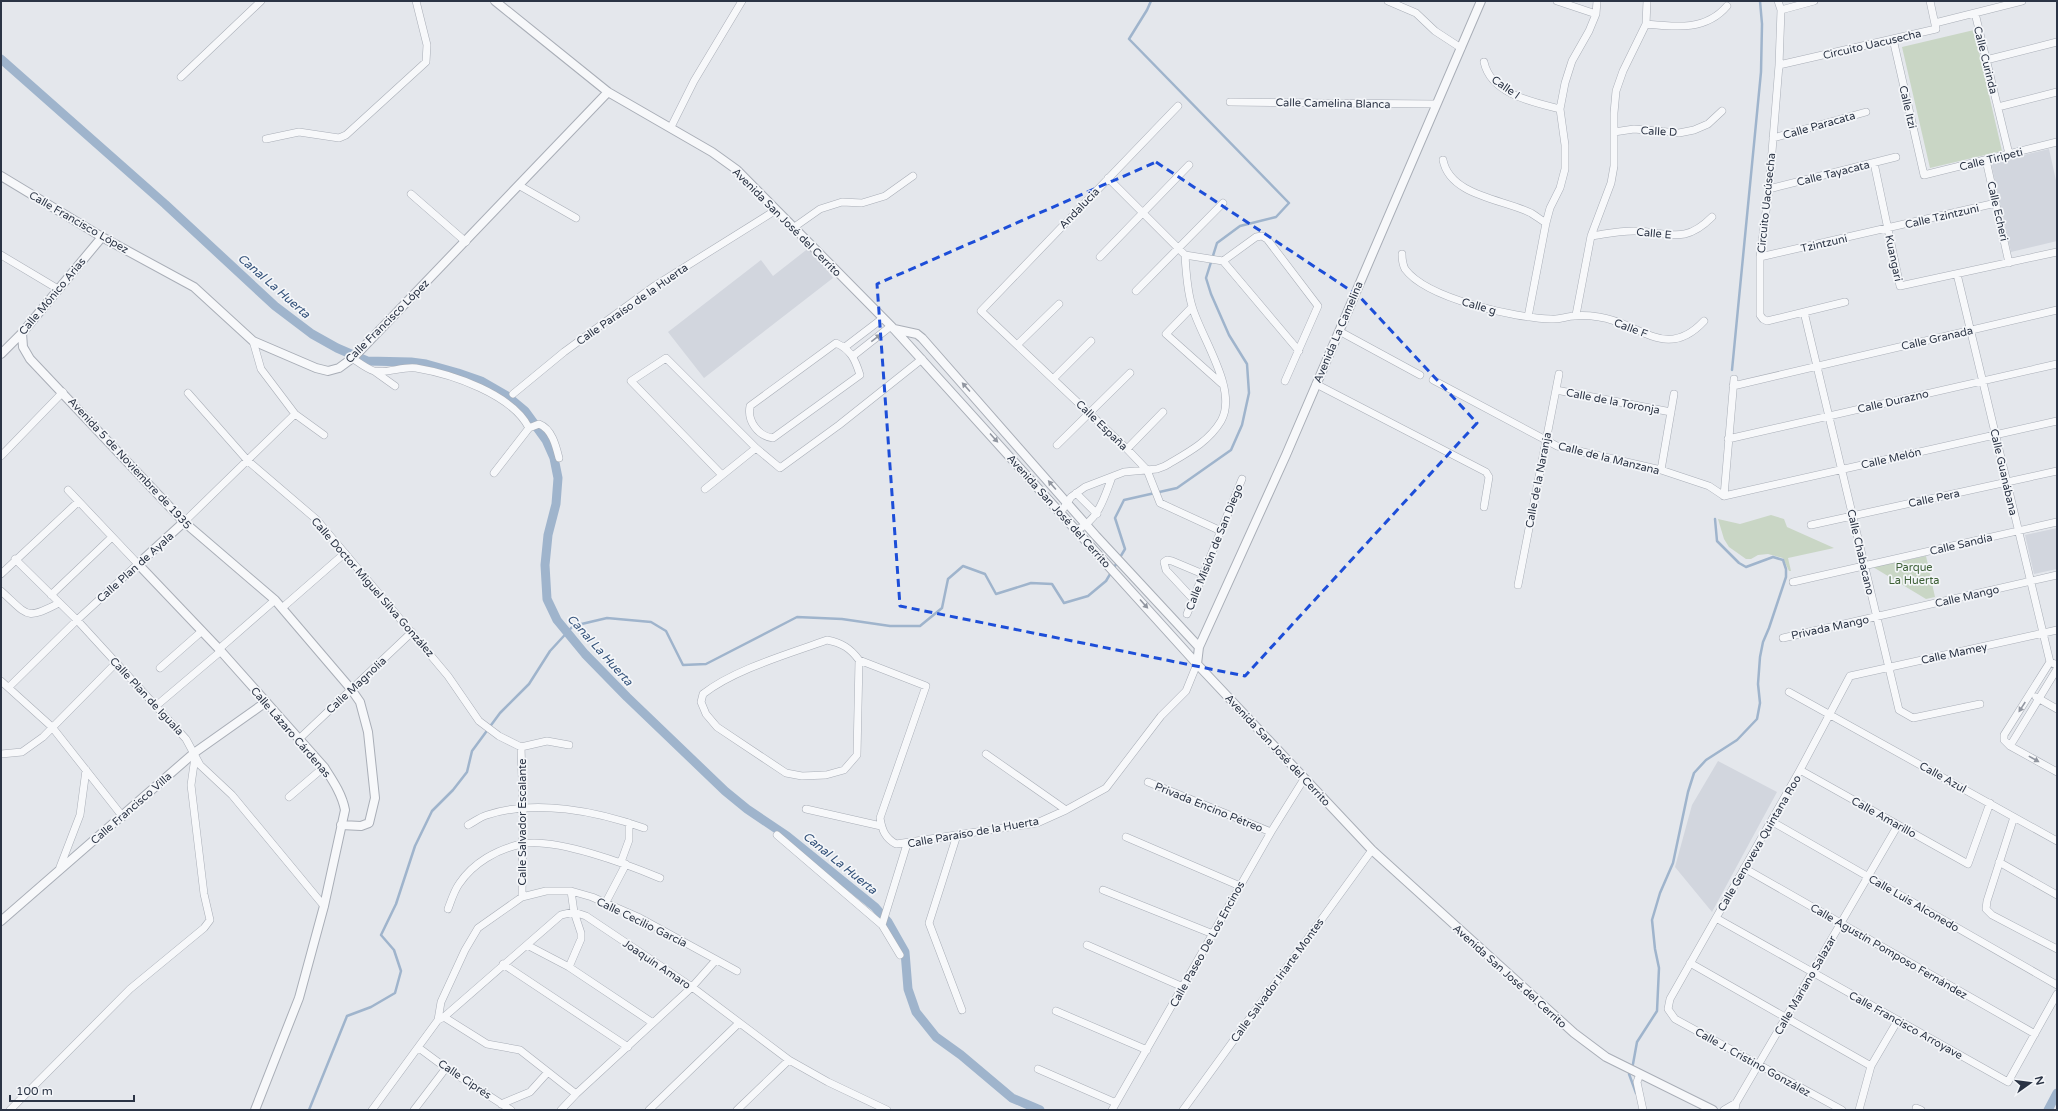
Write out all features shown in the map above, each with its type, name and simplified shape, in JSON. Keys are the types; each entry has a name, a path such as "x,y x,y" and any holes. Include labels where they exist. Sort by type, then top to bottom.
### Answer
{"street":[{"path":"180,77 262,1"},
{"path":"266,139 299,132 339,138 346,135 426,62 427,46 416,1"},
{"name":"Avenida San José del Cerrito","path":"495,1 608,92 671,127 712,152 737,170 911,347 1198,664 1372,850 1574,1033 1606,1057 1713,1110"},
{"path":"671,127 694,81 742,1"},
{"path":"1388,1 1416,13 1435,31 1461,48"},
{"name":"Avenida La Camelina","path":"1198,664 1199,647 1316,384 1481,1"},
{"path":"1557,1 1596,14"},
{"path":"1528,317 1550,208 1560,188 1565,169 1565,145 1560,109 1572,61 1589,31 1596,14 1597,1"},
{"path":"1576,315 1591,236 1611,183 1614,166 1616,91 1623,71 1646,24 1647,1"},
{"name":"Circuito Uacúsecha","path":"1778,1 1781,10 1779,65 1770,189 1760,257 1760,315 1763,319 1767,320 1846,302"},
{"path":"1781,10 1814,1"},
{"name":"Circuito Uacusecha","path":"1779,65 1936,29 1930,1"},
{"name":"Calle Curinda","path":"2009,154 1975,13 2022,1"},
{"path":"1646,24 1674,27 1690,26 1718,16 1727,6"},
{"path":"1935,23 1975,13"},
{"name":"Calle Itzi","path":"1893,39 1924,174"},
{"path":"1986,60 2057,42"},
{"name":"Calle I","path":"1484,62 1488,75 1514,95 1530,102 1560,109"},
{"name":"Calle Francisco López","path":"1,176 102,237 194,287 253,341 316,368 328,371 339,368 354,356 520,186 608,92"},
{"path":"1998,106 2057,92"},
{"name":"Calle Camelina Blanca","path":"1230,102 1436,104"},
{"name":"Andalucia","path":"981,311 1178,106"},
{"name":"Calle D","path":"1614,132 1634,129 1679,132 1694,130 1708,124 1722,111"},
{"name":"Calle Paracata","path":"1773,138 1866,112"},
{"name":"Calle Tiripeti","path":"1924,174 2057,142"},
{"name":"Calle Tayacata","path":"1770,189 1896,157"},
{"path":"1442,160 1444,168 1454,182 1485,198 1531,213 1546,224"},
{"name":"Calle Echeri","path":"1986,160 2009,263"},
{"name":"Kuangari","path":"1874,163 1900,286 1957,274"},
{"path":"1100,257 1189,165"},
{"path":"793,228 820,209 842,202 862,203 885,196 913,176"},
{"path":"1108,178 1185,255 1220,260 1256,237 1262,236 1267,238 1318,306 1285,381"},
{"path":"520,186 576,218"},
{"path":"411,194 466,242"},
{"path":"1136,291 1224,203"},
{"name":"Calle Tzintzuni","path":"1888,229 1996,204"},
{"name":"Calle Paraíso de la Huerta","path":"513,394 564,352 653,287 776,210"},
{"name":"Calle E","path":"1591,236 1636,231 1671,236 1685,235 1701,229 1712,217"},
{"name":"Tzintzuni","path":"1760,257 1888,229"},
{"name":"Calle Mónico Arias","path":"1,354 22,333 102,237"},
{"path":"1957,274 2057,252"},
{"name":"Calle g","path":"1402,254 1404,268 1412,276 1442,294 1488,310 1528,317 1553,320 1576,315"},
{"path":"1,255 58,290"},
{"path":"1061,512 1066,502 1076,493 1128,471 1147,470 1164,466 1209,438 1222,420 1225,402 1222,384 1216,359 1192,307 1186,276 1185,255"},
{"path":"1220,260 1299,351"},
{"name":"Calle Guanábana","path":"1957,274 2030,582 2043,634 2054,663"},
{"path":"1017,345 1059,304"},
{"path":"1192,307 1166,334 1222,384"},
{"name":"Calle Granada","path":"1728,439 1734,382 1817,366 2057,310"},
{"name":"Calle España","path":"981,311 1054,379 1147,470 1158,499 1164,506 1221,531"},
{"name":"Calle Chabacano","path":"1804,312 1899,710 1913,718 1980,704"},
{"name":"Calle F","path":"1576,315 1601,317 1648,336 1666,339 1682,337 1693,333 1704,321"},
{"path":"845,347 883,318"},
{"path":"853,356 893,328"},
{"name":"Avenida San José del Cerrito","path":"893,328 918,334 922,338 1066,502 1199,647"},
{"path":"1339,331 1420,375"},
{"name":"Avenida 5 de Noviembre de 1935","path":"22,333 23,347 30,359 63,392 184,522 275,600 352,689 360,702 368,732 375,798 369,823 361,826 342,825"},
{"path":"911,347 912,339 922,338"},
{"path":"253,341 261,369 295,414 324,435"},
{"path":"1054,379 1090,342"},
{"path":"836,343 845,347 853,356 860,374 773,438 766,437 754,427 749,414 750,406 836,343"},
{"path":"354,356 395,386"},
{"path":"722,475 631,381 666,358 756,448 780,468 839,425 922,359"},
{"name":"Calle Durazno","path":"1728,439 2057,364"},
{"path":"374,371 415,368 445,374 498,396 534,426 545,426 559,458"},
{"path":"1057,445 1130,373"},
{"name":"Calle de la Naranja","path":"1518,585 1559,374"},
{"name":"Calle de la Manzana","path":"1433,380 1557,446 1661,470 1709,486 1724,496"},
{"path":"1316,384 1486,472 1489,477 1484,507"},
{"name":"Calle de la Toronja","path":"1556,390 1671,412"},
{"path":"1,456 63,392"},
{"name":"Calle Doctor Miguel Silva González","path":"188,393 248,461 317,520 448,676 479,721 499,736 521,747"},
{"path":"1661,470 1674,394"},
{"path":"1127,449 1163,412"},
{"name":"Calle Plan de Ayala","path":"9,687 77,620 248,461 295,414"},
{"name":"Calle Melón","path":"1724,496 2057,421"},
{"path":"494,473 534,426"},
{"path":"1724,496 1728,439"},
{"path":"705,489 756,448"},
{"name":"Calle Pera","path":"1811,525 2057,471"},
{"path":"1077,530 1087,525 1097,514 1112,477"},
{"name":"Calle Misión de San Diego","path":"1187,614 1242,479"},
{"name":"Calle Lázaro Cárdenas","path":"68,490 220,650 324,767 343,800 345,810 324,906 298,998 255,1110"},
{"path":"1076,493 1087,502 1097,514"},
{"path":"1,574 15,559 78,502"},
{"name":"Calle Sandía","path":"1793,582 2057,522"},
{"path":"51,595 112,537"},
{"path":"282,608 345,552"},
{"name":"Calle Plan de Iguala","path":"15,559 77,620 186,739 200,765 232,795 324,906"},
{"path":"1193,599 1166,570 1164,562 1167,560 1172,561 1203,574"},
{"name":"Calle Mango","path":"1877,617 2057,575"},
{"path":"1,591 27,614 35,614 59,603"},
{"path":"156,706 275,600"},
{"name":"Privada Mango","path":"1783,638 1877,617"},
{"name":"Calle Mamey","path":"1850,676 2057,630"},
{"path":"160,668 202,632"},
{"name":"Calle Magnolia","path":"299,739 412,632"},
{"path":"806,809 881,826 880,818 926,686 859,660 851,650 840,642 827,640 763,664 713,686 703,694 701,702 706,714 717,727 786,773 802,776 826,775 844,770 857,755 859,660"},
{"path":"2,752 22,752 52,727 116,663"},
{"path":"2054,663 2031,693 2004,735 2004,740 2010,746 2057,772"},
{"name":"Calle Paraíso de la Huerta","path":"881,826 889,841 896,844 907,844 1037,822 1066,810 1106,788 1161,716 1186,691 1198,664"},
{"path":"2010,746 2057,669"},
{"name":"Calle Genoveva Quintana Roo","path":"1668,1009 1670,999 1800,770 1850,676"},
{"path":"1,681 52,727 122,817"},
{"name":"Calle Azul","path":"1789,692 1830,713 2057,841"},
{"path":"2031,693 2057,709"},
{"name":"Calle Francisco Villa","path":"1,921 60,867 195,755 266,702"},
{"path":"521,747 547,741 569,744"},
{"name":"Calle Salvador Escalante","path":"521,747 523,808 522,897"},
{"path":"986,754 1066,810"},
{"path":"10,1110 130,989 204,928 210,920 204,894 191,785 195,755"},
{"path":"289,797 324,767"},
{"path":"60,867 80,815 86,770"},
{"name":"Calle Amarillo","path":"1800,770 1968,864 1990,803"},
{"name":"Calle Paseo De Los Encinos","path":"1112,1110 1271,832 1304,779"},
{"name":"Privada Encino Pétreo","path":"1148,782 1271,832"},
{"path":"468,825 486,815 523,808 556,807 629,823 644,828"},
{"path":"2014,817 1987,901 1986,910 1992,915 2057,949"},
{"name":"Calle Luis Alconedo","path":"1771,821 2057,985"},
{"path":"605,904 624,863 629,840 629,823"},
{"name":"Calle Mariano Salazar","path":"1724,1110 1735,1107 1898,825"},
{"path":"777,835 882,924 900,955"},
{"path":"957,835 929,923 962,1010"},
{"path":"1126,837 1240,886"},
{"path":"448,909 458,884 486,857 523,844 553,845 624,863 660,878"},
{"name":"Calle Paraíso de la Huerta","path":"882,924 907,844"},
{"name":"Calle Salvador Iriarte Montes","path":"1183,1110 1372,850"},
{"path":"1999,862 2057,895"},
{"name":"Calle Agustín Pomposo Fernández","path":"1744,868 2035,1034"},
{"path":"1103,890 1213,934"},
{"name":"Calle Cecilio García","path":"372,1110 441,1019 440,1002 465,950 478,928 522,897 546,891 571,891 592,897 605,904 640,918 737,971"},
{"path":"569,967 581,939 581,932 574,912 571,891"},
{"path":"574,912 561,915 441,1019 487,1044 520,1050 576,1094"},
{"name":"Joaquín Amaro","path":"574,912 586,916 692,987 789,1060 828,1082 887,1110"},
{"name":"Calle Francisco Arroyave","path":"1716,918 2008,1082 2057,994"},
{"path":"527,945 569,967 653,1023"},
{"path":"1087,945 1183,987"},
{"path":"561,1110 576,1094 692,987 716,960"},
{"path":"1690,963 1871,1066"},
{"path":"503,964 628,1047"},
{"name":"Calle J. Cristino González","path":"1668,1009 1675,1019 1842,1110"},
{"path":"1056,1012 1147,1050"},
{"path":"1859,1110 1871,1066 1898,1020"},
{"path":"649,1110 739,1023"},
{"name":"Calle Ciprés","path":"419,1048 446,1068 511,1110"},
{"path":"737,1110 789,1060"},
{"path":"414,1110 446,1068"},
{"path":"1038,1069 1116,1103"},
{"path":"501,1104 530,1092 548,1072"},
{"path":"1640,1074 1637,1082 1643,1110"},
{"path":"1916,1110 1916,1108 1921,1110"}],"highlighted area":[{"path":"1156,162 1359,296 1477,423 1245,676 900,606 877,284"}],"shaded area":[{"path":"2049,149 2057,185 2057,241 2011,252 1991,163"},
{"path":"810,247 833,278 704,378 668,332 761,260 773,276"},
{"path":"2057,528 2057,569 2034,574 2025,535"},
{"path":"1718,761 1777,792 1712,912 1675,867 1692,805"}],"green space":[{"path":"1974,30 2002,151 1930,168 1902,47"},
{"path":"1771,515 1784,519 1787,527 1834,548 1788,558 1791,571 1789,571 1783,558 1768,554 1758,555 1751,559 1746,559 1729,547 1724,539 1718,519 1740,524"},
{"name":"Parque La Huerta","path":"1926,556 1935,597 1926,599 1873,567"}],"waterway":[{"path":"309,1110 347,1016 371,1007 395,993 401,971 394,950 381,935 396,904 415,846 432,811 453,790 467,772 472,751 500,713 529,684 550,651 573,626 607,618 651,622 666,631 683,665 706,664 797,617 842,619 890,626 920,626 942,608 948,579 963,566 985,574 996,594 1031,583 1052,584 1064,603 1088,596 1106,581 1125,549 1115,518 1124,500 1177,488 1231,450 1242,425 1249,393 1247,364 1229,335 1211,294 1206,278 1217,243 1240,226 1276,217 1289,203 1129,39 1151,1"},
{"path":"1732,370 1761,72 1762,24 1760,1"},
{"name":"Canal La Huerta","path":"1,59 165,204 275,306 312,334 337,348 367,361 411,362 426,364 481,381 507,396 525,411 546,440 554,458 558,478 556,504 548,535 545,565 547,599 557,620 585,654 627,697 725,791 747,809 787,836 875,907 888,922 905,952 908,989 916,1012 936,1037 961,1055 1012,1098 1040,1110"},
{"path":"1633,1064 1637,1042 1657,1011 1659,968 1655,949 1652,920 1660,893 1673,863 1688,792 1694,773 1706,760 1737,740 1757,719 1760,703 1758,684 1760,657 1763,642 1786,577 1786,569 1783,560 1773,557 1746,567 1739,563 1717,541 1715,519"},
{"path":"1629,1074 1636,1093"},
{"name":"Canal La Huerta","path":"2048,1110 2057,1093"}]}
